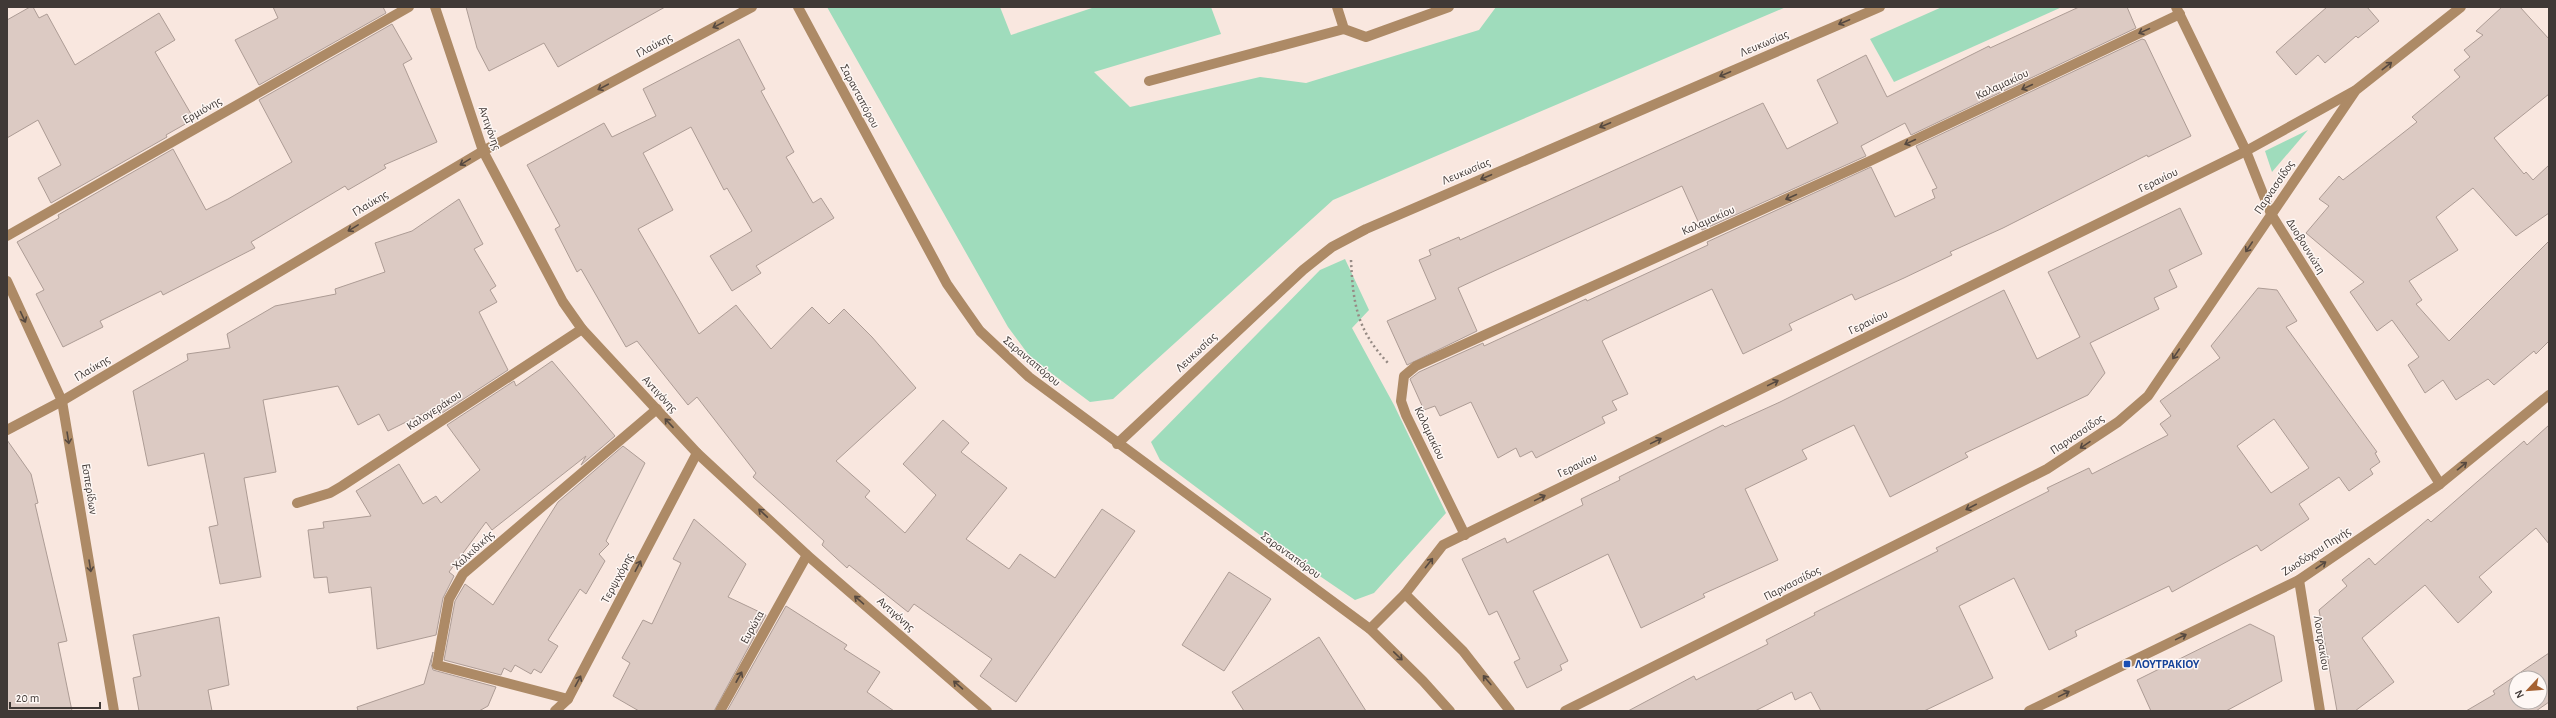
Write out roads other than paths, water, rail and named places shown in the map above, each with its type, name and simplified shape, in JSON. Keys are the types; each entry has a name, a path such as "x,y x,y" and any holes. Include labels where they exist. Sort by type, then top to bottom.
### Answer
{"street":[{"name":"Ερμιόνης","path":"7,236 409,7"},
{"name":"Αντιγόνης","path":"435,7 483,151 563,302 582,329 697,453 807,555 987,711"},
{"name":"Γλαύκης","path":"7,430 62,401 483,151 752,7"},
{"name":"Σαρανταπόρου","path":"798,7 947,284 980,332 1028,377 1370,629 1423,681 1450,711"},
{"path":"1337,7 1344,29"},
{"path":"1149,81 1344,29 1366,37 1449,7"},
{"name":"Λευκωσίας","path":"1117,444 1303,270 1332,247 1880,7"},
{"name":"Παρνασσίδος","path":"1565,711 2047,469 2118,422 2148,396 2356,90 2461,7"},
{"name":"Δυοβουνιώτη","path":"2178,11 2246,151 2271,214 2440,484"},
{"name":"Καλαμακίου","path":"1465,535 1406,415 1401,401 1404,376 1416,366 1870,161 2178,11"},
{"name":"Γερανίου","path":"1405,594 1443,545 2246,151 2356,90"},
{"name":"Εσπερίδων","path":"7,281 62,401 114,711"},
{"name":"Καλογεράκου","path":"297,503 330,493 342,486 582,329"},
{"name":"Ζωοδόχου Πηγής","path":"2029,711 2299,580 2440,484 2549,395"},
{"name":"Χαλκιδικής","path":"568,699 437,665 449,599 463,574 657,409"},
{"name":"Τερψιχόρης","path":"559,710 568,699 697,453"},
{"name":"Ευρώτα","path":"720,711 807,555"},
{"name":"Λουτρακίου","path":"2299,580 2320,711"},
{"path":"1370,629 1405,594 1463,651 1510,711"}],"place":[{"name":"ΛΟΥΤΡΑΚΙΟΥ","path":"2127,664"}]}
